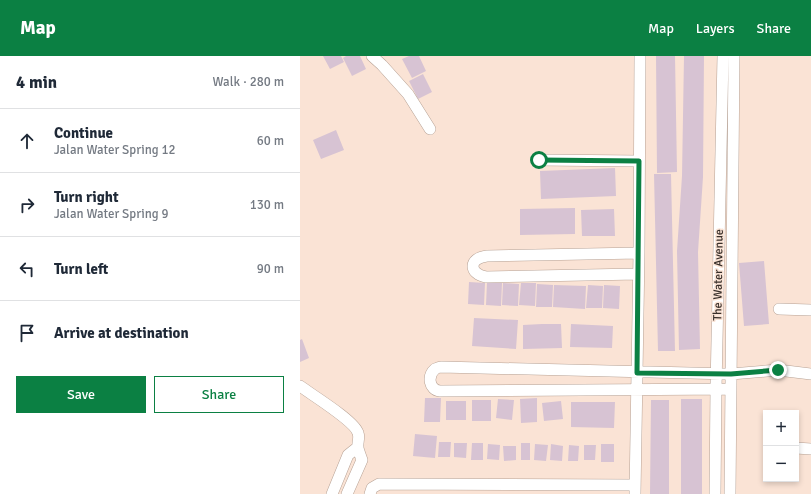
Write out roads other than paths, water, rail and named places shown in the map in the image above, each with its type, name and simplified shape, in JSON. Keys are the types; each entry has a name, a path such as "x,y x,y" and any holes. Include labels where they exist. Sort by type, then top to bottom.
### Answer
{"street":[{"path":"372,56 408,94 430,129"},
{"name":"The Water Avenue","path":"715,494 723,56"},
{"name":"The Water Avenue","path":"730,494 734,56"},
{"path":"370,494 372,488 379,484 635,490 639,253 640,57"},
{"path":"539,160 639,161"},
{"path":"638,274 486,277 480,276 476,273 473,265 475,260 479,257 487,256 639,253"},
{"path":"779,309 811,310"},
{"path":"730,389 440,391 432,387 430,380 435,369 441,367 716,374 778,370 811,374"},
{"path":"300,386 338,412 354,426 359,434 358,447 362,460 347,494"},
{"path":"332,494 348,455 358,447"},
{"path":"799,448 811,449"}]}
